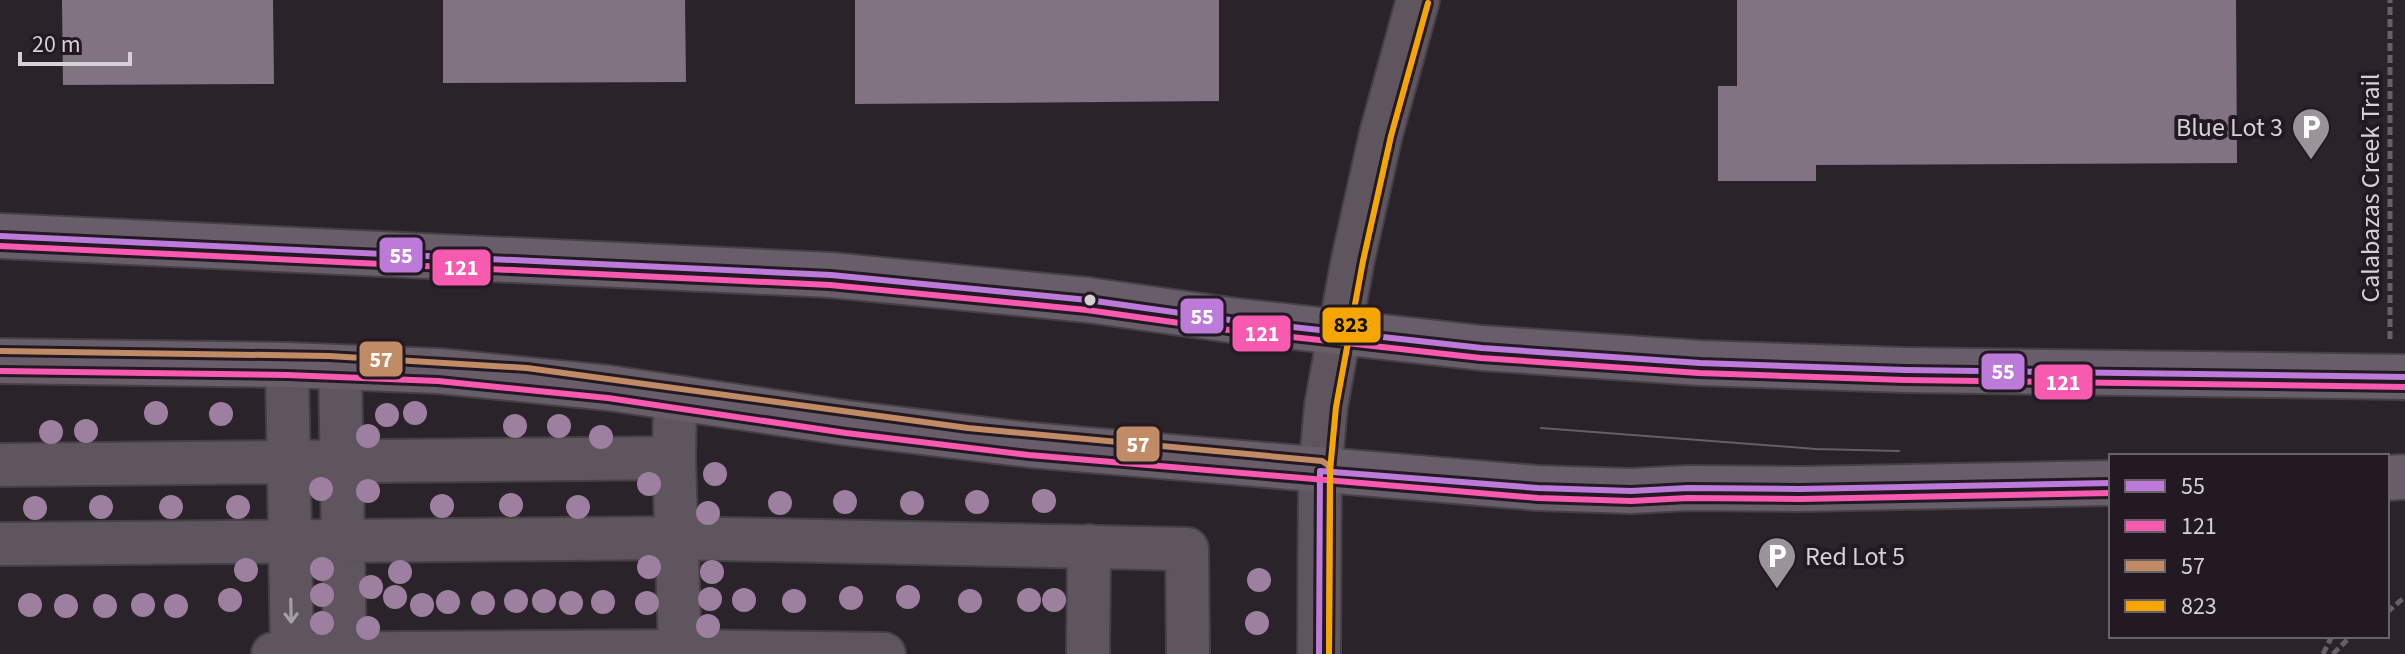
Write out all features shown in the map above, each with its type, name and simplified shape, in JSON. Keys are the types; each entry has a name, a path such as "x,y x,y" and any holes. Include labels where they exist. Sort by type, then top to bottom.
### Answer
{"main road":[{"path":"0,236 831,275 1088,300 1230,320 1482,348 1728,364 1905,370 2397,376"},
{"path":"0,361 287,365 439,371 530,379 1030,445 1538,488 1631,491 2109,483"}],"street":[{"path":"1319,654 1320,471 1326,406 1338,331 1381,134 1418,0"},
{"path":"287,365 290,542 283,653 680,651 884,654"},
{"path":"340,367 345,653"},
{"path":"675,398 680,651"},
{"path":"0,465 674,458"},
{"path":"0,544 677,538 1187,549 1188,654"},
{"path":"1088,654 1089,546"}],"path":[{"name":"Calabazas Creek Trail","path":"2390,0 2397,376"},
{"path":"2389,610 2405,597"},
{"path":"2333,654 2349,638"}],"building":[{"path":"62,0 273,0 274,84 63,85"},
{"path":"443,0 685,0 686,82 443,83"},
{"path":"855,0 1219,0 1219,101 855,104"},
{"path":"1737,0 2236,0 2237,163 1816,165 1816,181 1718,181 1718,86 1737,86"}],"tram line":[{"path":"1541,428 1816,449 1899,451"}],"transit line":[{"name":"823","path":"1329,654 1330,471 1336,407 1363,261 1391,136 1428,3"},
{"name":"55","path":"0,236 831,275 1088,300 1230,320 1482,348 1700,363 1905,370 2405,377"},
{"name":"121","path":"0,246 830,285 1087,310 1229,330 1481,358 1699,373 1905,380 2405,387"},
{"name":"57","path":"0,351 329,356 527,368 968,428 1322,461 1330,471 1329,654"},
{"name":"121","path":"0,371 287,375 438,381 608,398 846,433 1029,455 1538,498 1631,501 2109,493"},
{"name":"55","path":"1319,654 1320,471 1538,488 1631,491 2109,483"}],"place":[{"name":"Blue Lot 3","path":"2311,161"},
{"name":"Red Lot 5","path":"1777,590"}]}
